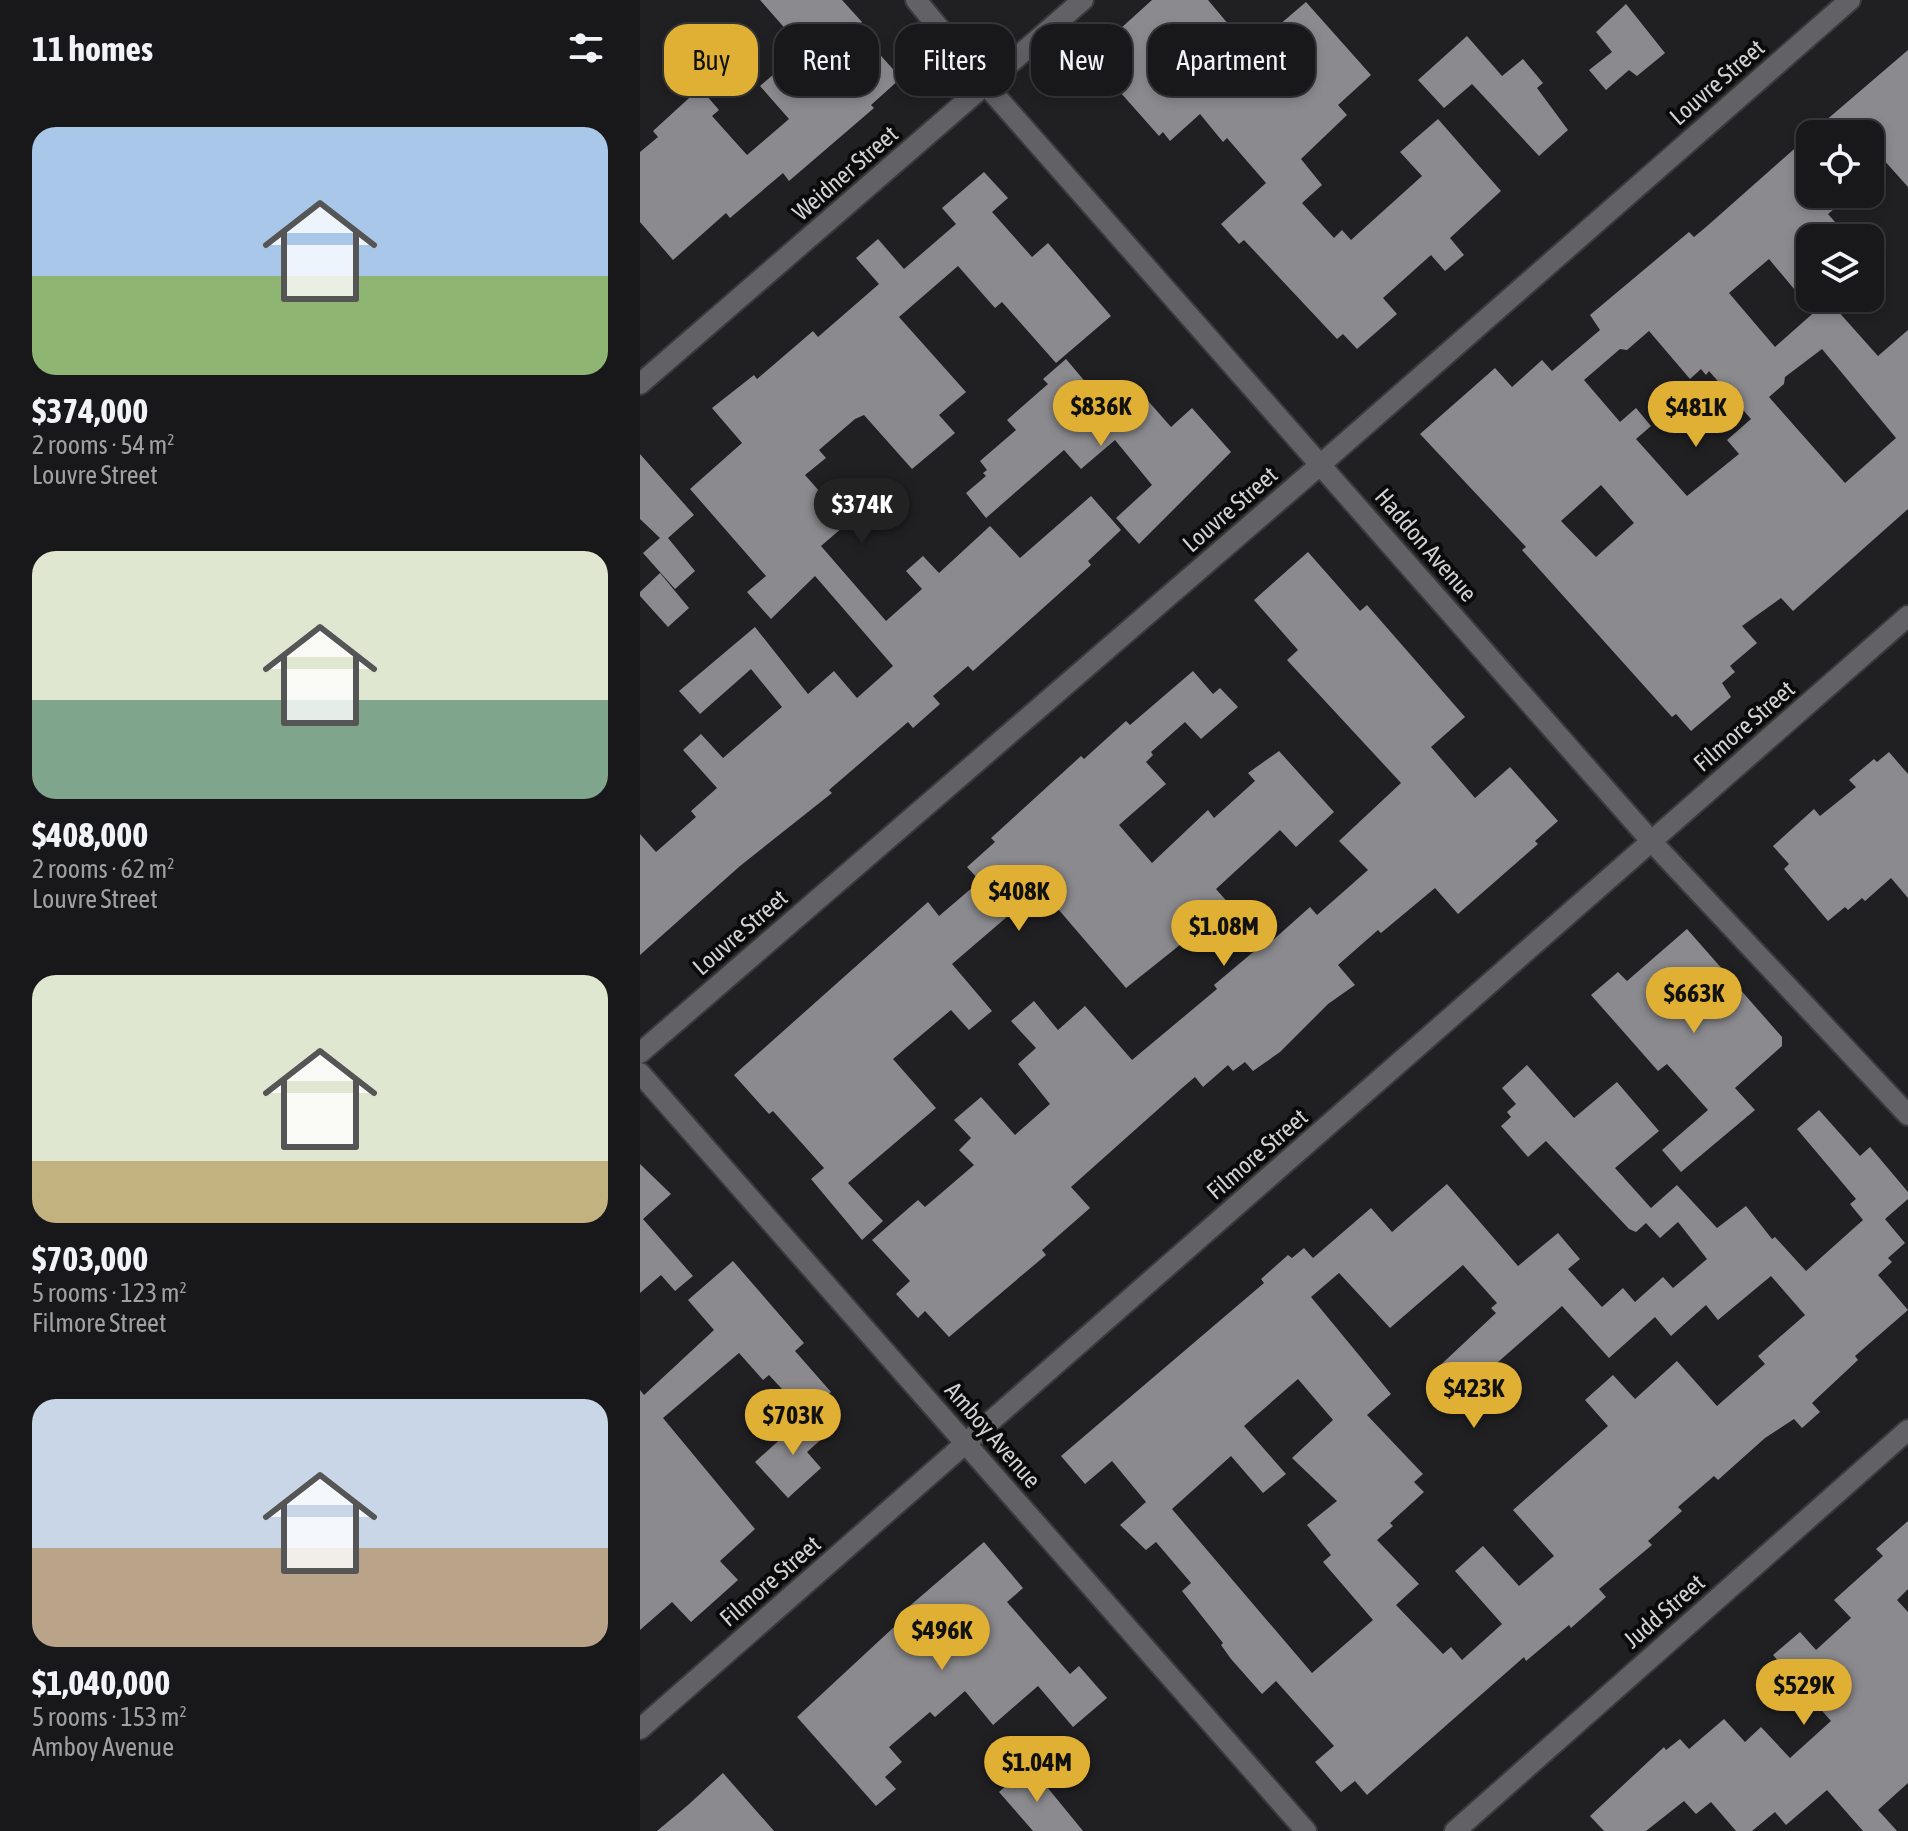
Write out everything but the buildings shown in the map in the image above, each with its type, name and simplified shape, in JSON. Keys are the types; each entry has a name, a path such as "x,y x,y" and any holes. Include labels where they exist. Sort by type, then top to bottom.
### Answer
{"street":[{"name":"Haddon Avenue","path":"916,0 936,24"},
{"name":"Weidner Street","path":"1015,60 1083,0"},
{"name":"Louvre Street","path":"640,1053 1320,465 1850,0"},
{"name":"Weidner Street","path":"640,384 973,96"},
{"name":"Haddon Avenue","path":"996,96 1652,842 1908,1115"},
{"name":"Filmore Street","path":"640,1729 1908,616"},
{"name":"Amboy Avenue","path":"640,1073 1306,1831"},
{"name":"Judd Street","path":"1455,1831 1908,1430"}]}
